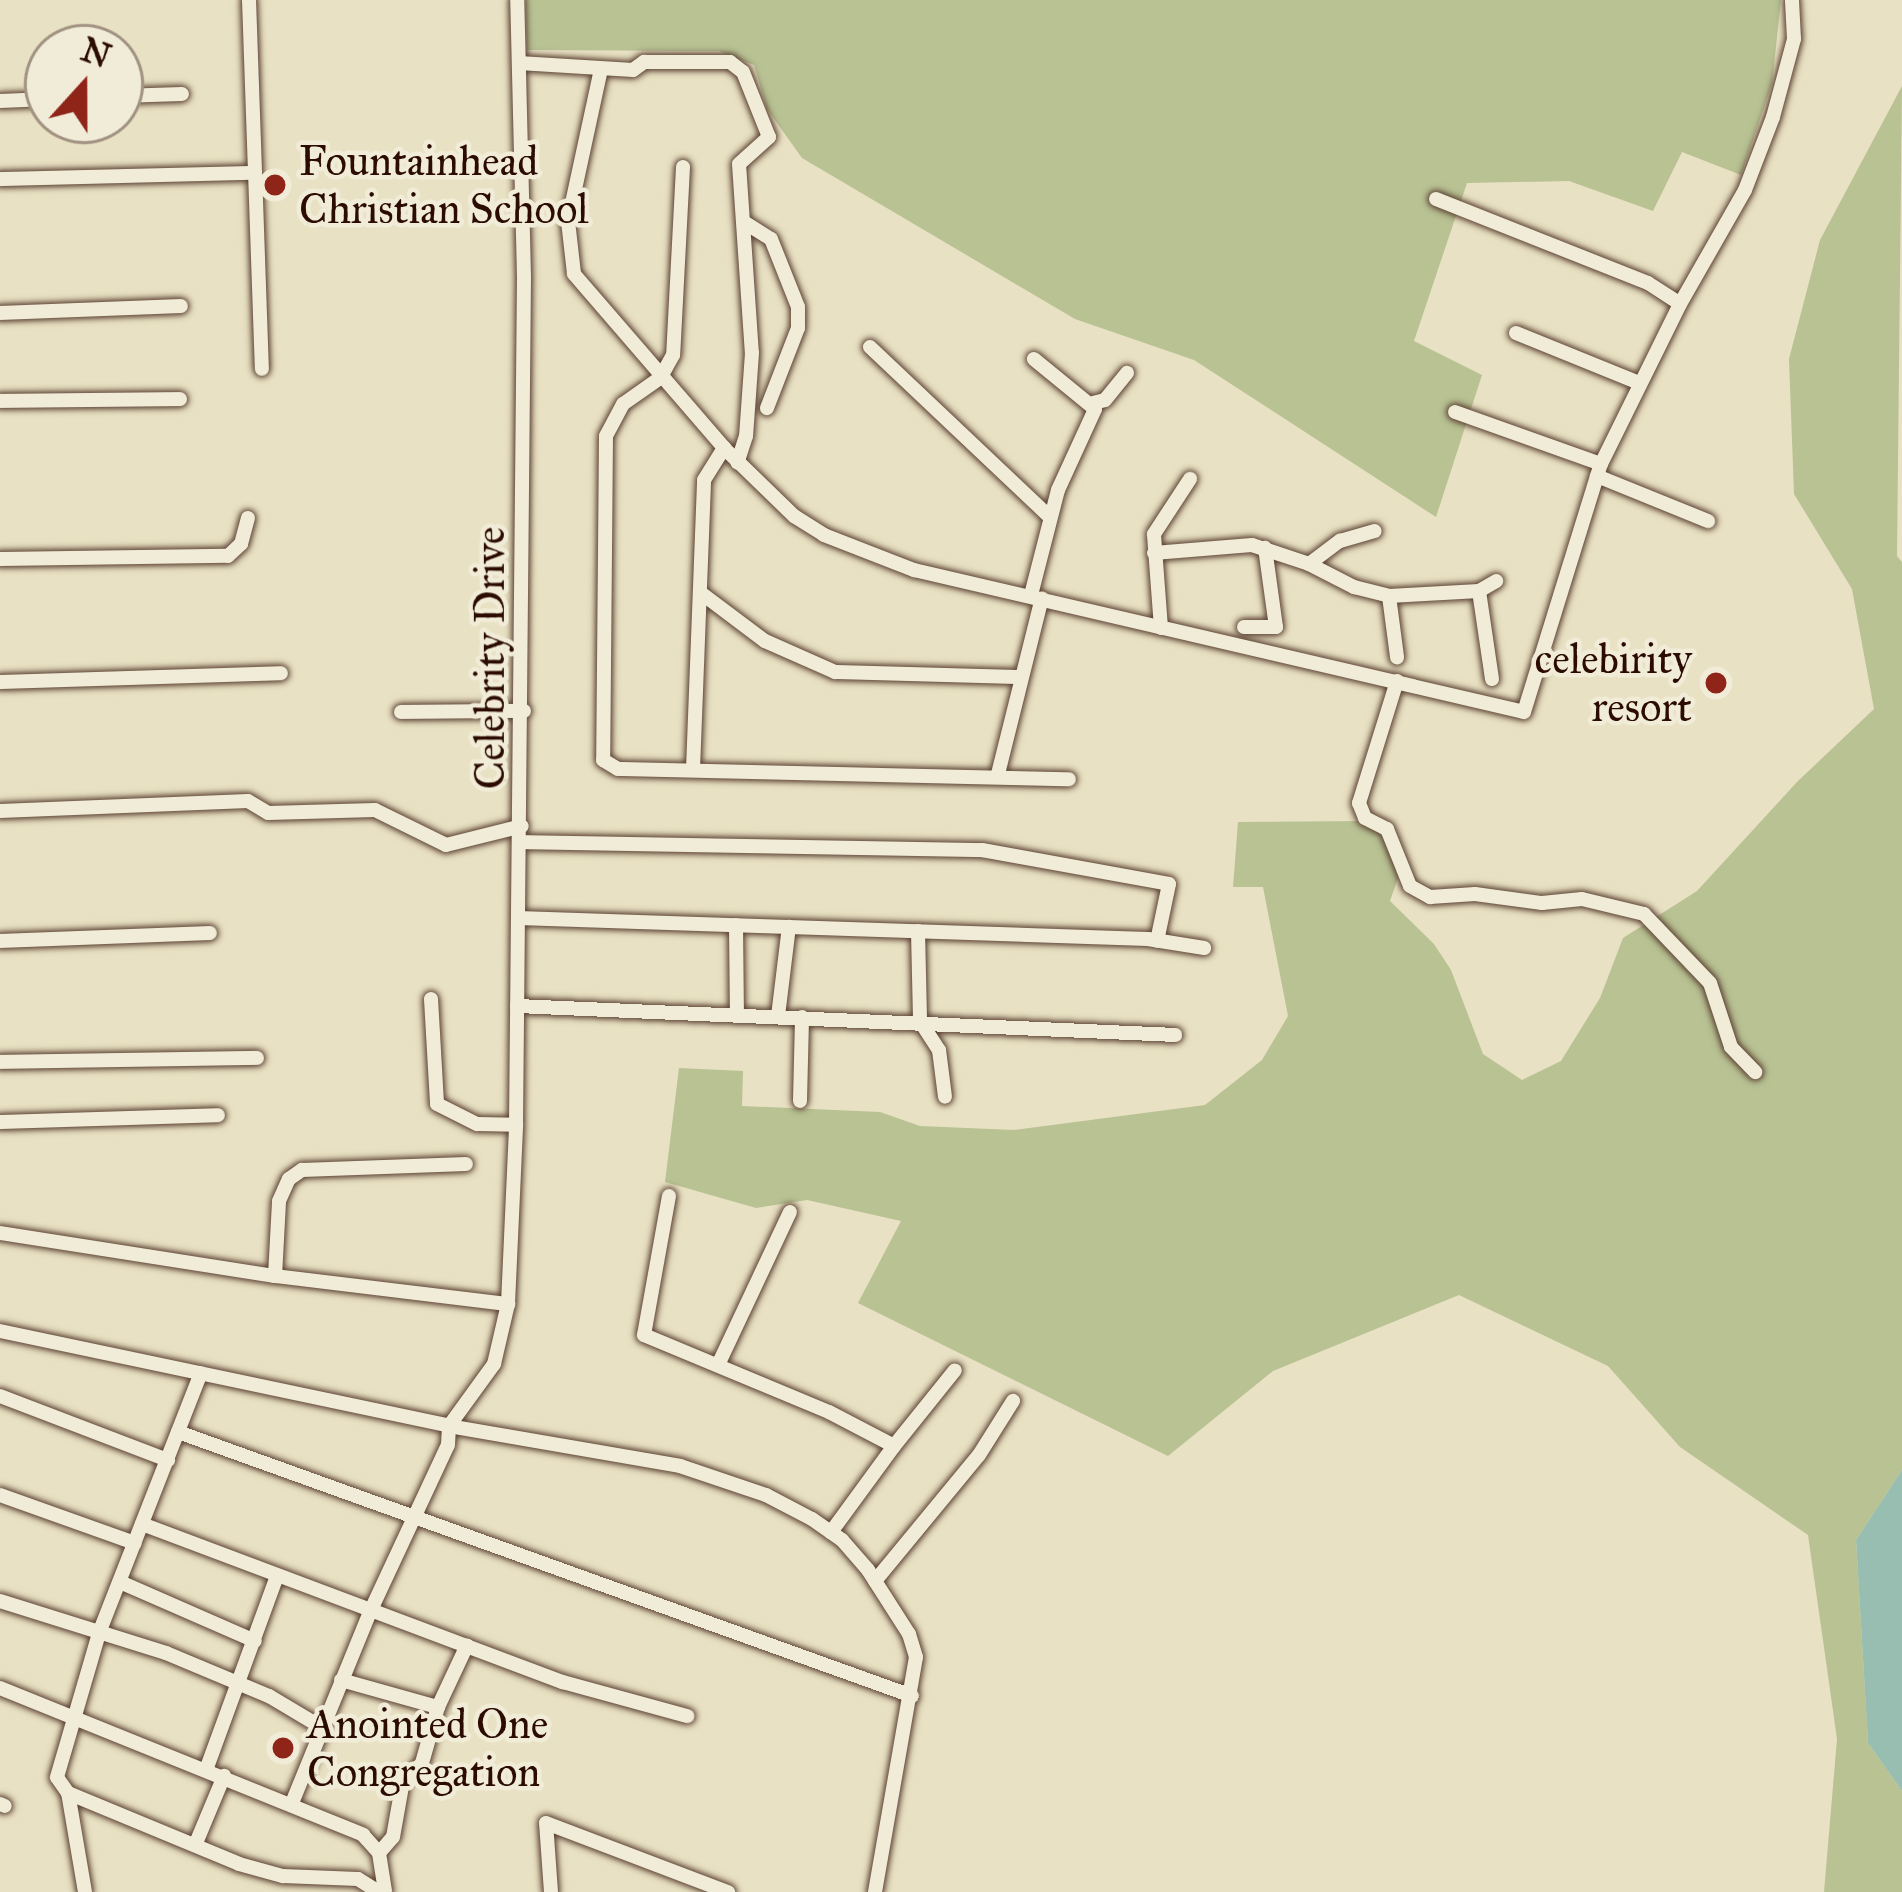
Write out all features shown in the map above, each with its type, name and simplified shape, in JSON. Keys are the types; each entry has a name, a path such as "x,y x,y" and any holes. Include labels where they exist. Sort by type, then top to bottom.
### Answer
{"street":[{"path":"249,0 262,369"},
{"name":"Celebrity Drive","path":"292,1804 320,1727 448,1445 449,1426 494,1364 508,1304 524,711 517,0"},
{"path":"601,68 575,171 568,244 574,274 586,295 737,463 794,516 824,535 914,569 1524,712 1599,470 1639,382 1745,190 1773,117 1794,39 1792,0"},
{"path":"519,63 633,70 644,62 737,65 769,137 739,164 752,353 746,436 737,463"},
{"path":"144,95 182,94"},
{"path":"683,167 676,338 660,378 622,404 606,436 600,754 618,769 1069,779"},
{"path":"0,179 254,173"},
{"path":"1436,199 1648,283 1680,304"},
{"path":"746,224 771,239 798,307 798,328 767,408"},
{"path":"0,314 181,306"},
{"path":"1516,333 1639,382"},
{"path":"870,347 1049,516"},
{"path":"998,774 1049,516 1094,416 1093,403 1034,359"},
{"path":"1093,403 1105,400 1126,373"},
{"path":"0,400 180,399"},
{"path":"1455,412 1599,470 1708,521"},
{"path":"693,769 704,480 724,448"},
{"path":"1161,628 1156,526 1190,479"},
{"path":"0,559 228,556 242,544 248,518"},
{"path":"1309,564 1340,541 1376,531"},
{"path":"1154,554 1238,544 1265,548 1354,587 1389,596 1479,591 1496,581"},
{"path":"1244,627 1276,627 1265,548"},
{"path":"1479,591 1492,679"},
{"path":"701,593 765,641 835,672 1019,677"},
{"path":"1389,596 1397,657"},
{"path":"0,682 281,674"},
{"path":"1396,681 1359,803 1364,818 1388,829 1410,886 1430,897 1475,894 1542,903 1568,898 1644,914 1710,983 1730,1048 1755,1072"},
{"path":"401,712 524,711"},
{"path":"0,811 248,801 268,813 375,810 446,845 522,834 942,847 1084,866 1169,884 1157,940"},
{"path":"518,918 1157,940 1204,948"},
{"path":"736,925 737,1014"},
{"path":"778,1016 789,927"},
{"path":"917,931 920,1021 939,1050 945,1096"},
{"path":"0,940 210,932"},
{"path":"431,999 437,1104 477,1124 516,1125"},
{"path":"517,1006 1175,1034"},
{"path":"800,1101 802,1017"},
{"path":"0,1063 257,1058"},
{"path":"0,1122 218,1115"},
{"path":"275,1276 279,1201 290,1179 302,1170 466,1164"},
{"path":"669,1196 644,1336 718,1364 895,1447"},
{"path":"718,1364 790,1212"},
{"path":"0,1233 275,1276 508,1304"},
{"path":"0,1331 449,1426 680,1466 766,1495 831,1532 875,1580 909,1634 916,1657 875,1892"},
{"path":"831,1532 955,1370"},
{"path":"85,1892 68,1793 57,1777 99,1633 201,1373"},
{"path":"0,1396 168,1460"},
{"path":"875,1580 979,1455 1013,1401"},
{"path":"178,1432 912,1696"},
{"path":"0,1495 135,1543"},
{"path":"142,1524 370,1612 608,1696 687,1716"},
{"path":"206,1770 277,1576"},
{"path":"120,1582 254,1640"},
{"path":"0,1601 166,1653 320,1727"},
{"path":"379,1853 393,1837 404,1781 422,1763 438,1707 467,1645"},
{"path":"341,1680 438,1707"},
{"path":"0,1688 363,1835 379,1853 382,1892"},
{"path":"196,1843 224,1777"},
{"path":"68,1793 257,1869 284,1876 358,1879 382,1892"},
{"path":"551,1892 546,1823 728,1892"}],"green space":[{"path":"526,0 1781,0 1772,84 1741,175 1682,152 1653,211 1569,181 1467,183 1414,341 1482,375 1436,517 1194,360 1075,319 802,158 767,109 754,65 719,51 527,50"},
{"path":"1902,86 1897,556 1902,562 1902,1470 1856,1540 1868,1743 1902,1791 1902,1892 1824,1892 1837,1739 1808,1535 1680,1447 1608,1366 1459,1295 1273,1371 1168,1456 858,1303 901,1221 807,1200 756,1208 665,1182 679,1068 743,1071 742,1106 880,1112 920,1126 1014,1130 1205,1105 1262,1060 1288,1016 1263,887 1233,887 1238,822 1368,821 1390,847 1398,878 1390,901 1434,944 1451,970 1483,1054 1522,1080 1561,1061 1600,998 1623,938 1697,891 1797,782 1874,709 1852,589 1794,494 1789,359 1820,240"}],"water":[{"path":"1902,1470 1902,1791 1868,1743 1856,1540"}],"place":[{"name":"Fountainhead Christian School","path":"275,185"},
{"name":"celebirity resort","path":"1716,683"},
{"name":"Anointed One Congregation","path":"283,1748"}]}
